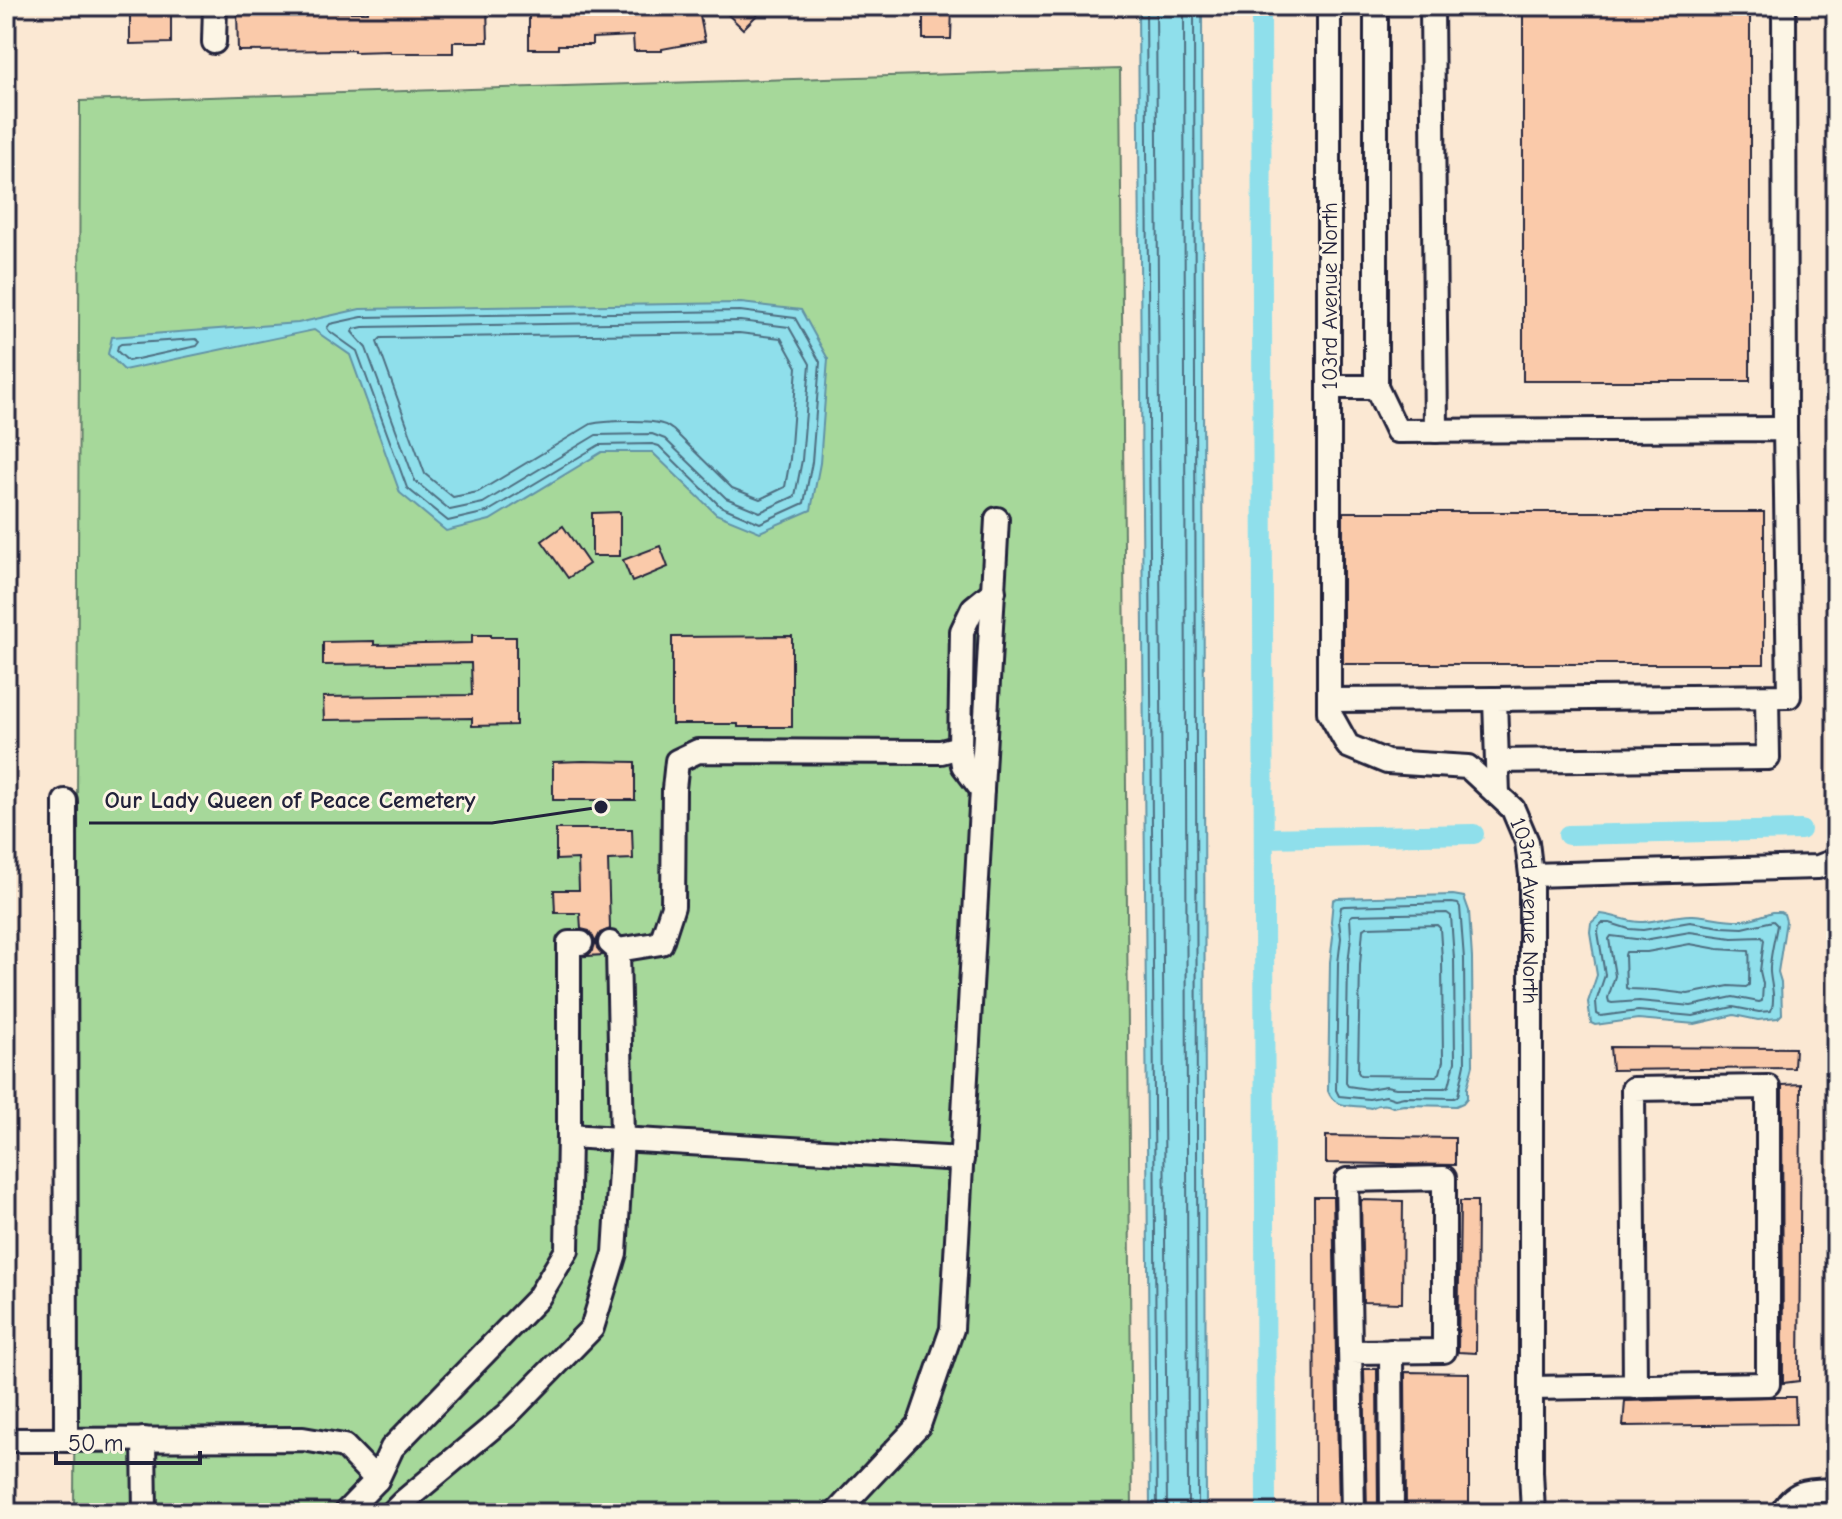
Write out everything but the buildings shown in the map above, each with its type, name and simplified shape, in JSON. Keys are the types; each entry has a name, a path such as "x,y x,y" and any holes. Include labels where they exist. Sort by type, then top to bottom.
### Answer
{"street":[{"path":"214,42 215,6"},
{"name":"103rd Avenue North","path":"1329,6 1329,712 1348,746 1387,762 1468,767 1513,809 1527,842 1531,875 1533,1513"},
{"path":"1376,6 1376,387 1397,431 1785,429"},
{"path":"1432,6 1436,431"},
{"path":"1329,700 1789,696 1784,6"},
{"path":"1329,387 1376,387"},
{"path":"836,1513 919,1425 952,1329 997,519"},
{"path":"982,790 963,765 960,747 962,631 973,608 994,591"},
{"path":"1497,761 1768,758 1767,697"},
{"path":"1495,699 1498,795"},
{"path":"403,1509 507,1415 592,1328 615,1253 622,1139 614,947 661,943 673,906 677,761 698,751 941,752 960,747"},
{"path":"65,801 66,1440"},
{"path":"1531,875 1818,867 1835,858"},
{"path":"345,1513 377,1480 392,1448 538,1298 567,1250 569,943 581,943"},
{"path":"1531,1388 1635,1387 1768,1384 1768,1087 1633,1089 1635,1387"},
{"path":"569,1136 962,1159"},
{"path":"1350,1352 1444,1351 1444,1178 1347,1180 1350,1352 1353,1513"},
{"path":"1391,1351 1392,1513"},
{"path":"144,1439 145,1513"},
{"path":"6,1440 303,1439 344,1446 377,1480"},
{"path":"1782,1513 1789,1500 1805,1491 1831,1498"}],"path":[{"path":"1835,858 1836,1053"}],"green space":[{"path":"1120,69 1132,1513 74,1513 80,101"}],"water":[{"path":"1138,6 1202,6 1206,1513 1150,1513"},
{"path":"741,303 801,310 828,359 820,463 811,510 760,532 716,514 652,452 602,452 490,520 446,531 400,493 350,355 314,330 124,370 108,354 112,337 298,323 360,309"},
{"path":"1464,897 1469,911 1473,1065 1467,1098 1456,1106 1393,1107 1382,1104 1371,1108 1340,1104 1328,1091 1333,900"},
{"path":"1773,912 1784,914 1786,921 1778,972 1782,1014 1778,1018 1758,1020 1734,1015 1695,1024 1638,1019 1591,1023 1588,1002 1597,975 1590,932 1591,923 1601,914 1643,922 1687,915 1743,920"}],"waterway":[{"path":"1261,6 1266,1513"},
{"path":"1568,835 1801,830"},
{"path":"1264,838 1474,834"}],"place":[{"name":"Our Lady Queen of Peace Cemetery","path":"601,807"}]}
